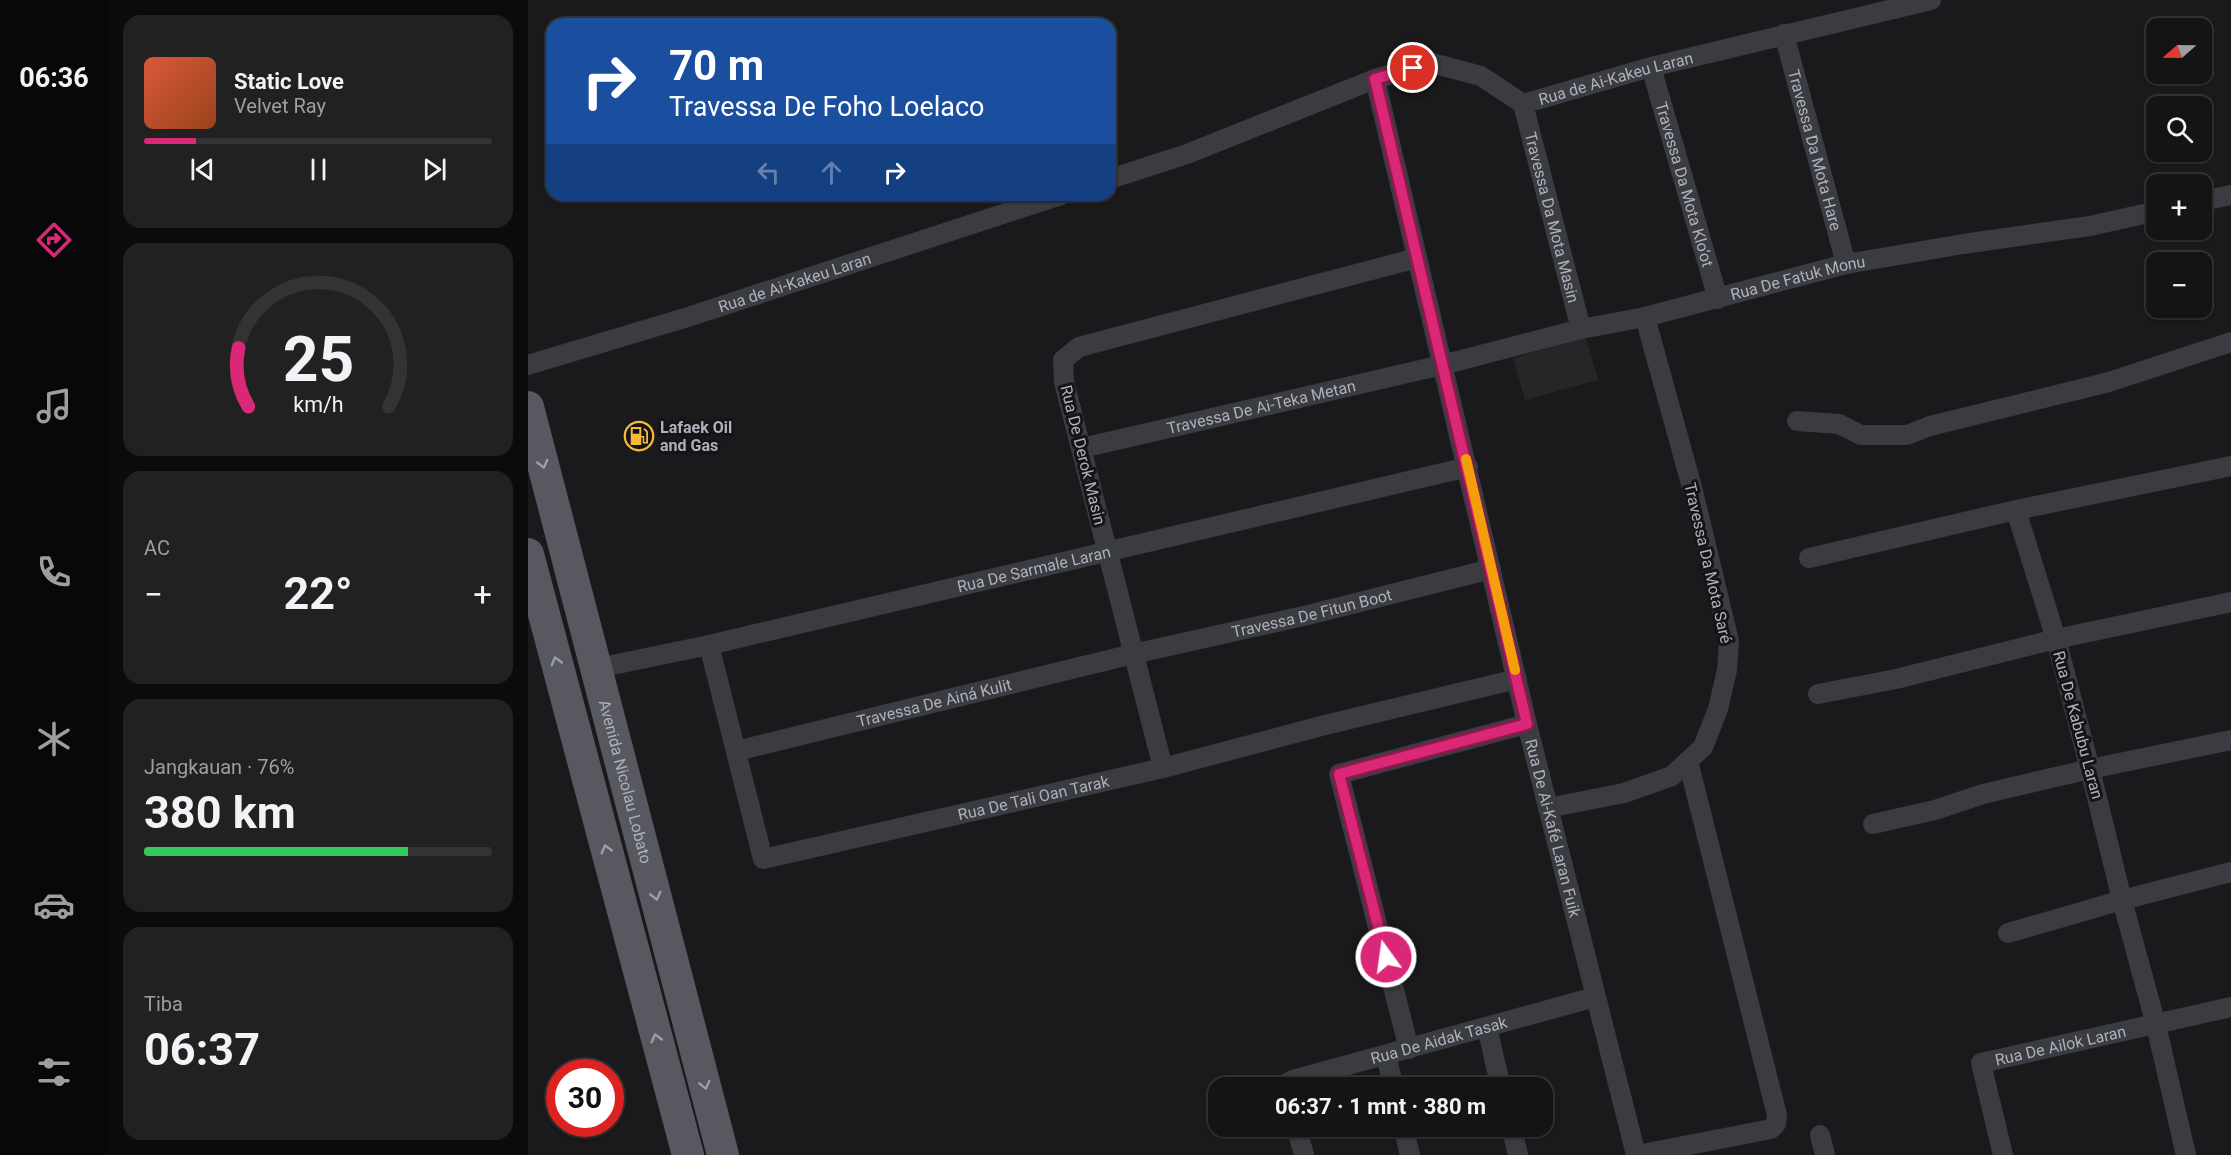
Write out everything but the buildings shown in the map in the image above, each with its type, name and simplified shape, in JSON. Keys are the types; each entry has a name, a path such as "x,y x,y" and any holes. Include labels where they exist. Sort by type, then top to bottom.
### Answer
{"main road":[{"name":"Avenida Nicolau Lobato","path":"528,407 598,668 723,1155"},
{"path":"528,554 688,1155"}],"street":[{"name":"Rua de Ai-Kakeu Laran","path":"1116,177 1187,154 1375,79 1432,63 1481,76 1523,104 1651,67 1931,0"},
{"name":"Travessa Da Mota Hare","path":"1784,34 1846,264"},
{"name":"Travessa Da Mota Klo’ot","path":"1651,67 1718,299"},
{"name":"Rua De Ai-Kafé Laran Fuik","path":"1375,79 1527,724 1595,998 1637,1155"},
{"name":"Travessa Da Mota Masin","path":"1523,104 1581,329"},
{"path":"2212,199 2231,195"},
{"name":"Rua de Ai-Kakeu Laran","path":"528,365 688,316 1043,201"},
{"name":"Rua De Fatuk Monu","path":"1442,365 1581,329 1645,317 1718,299 1846,264 2090,226 2146,213"},
{"name":"Rua De Derok Masin","path":"1163,768 1064,382 1063,360 1079,347 1417,258"},
{"name":"Travessa Da Mota Saré","path":"1548,808 1624,793 1672,776 1703,747 1718,709 1727,670 1729,641 1693,491 1645,317"},
{"path":"1797,421 1839,424 1861,435 1908,435 1930,426 2109,382 2231,342"},
{"name":"Travessa De Ai-Teka Metan","path":"1082,448 1442,365"},
{"path":"1809,558 2016,510 2231,466"},
{"name":"Rua De Sarmale Laran","path":"598,668 709,645 1468,467"},
{"name":"Rua De Kabubu Laran","path":"2016,510 2056,639 2156,1025 2186,1155"},
{"name":"Travessa De Fitun Boot","path":"1133,654 1312,614 1491,569"},
{"path":"1818,694 1896,679 2056,639 2231,602"},
{"name":"Rua De Tali Oan Tarak","path":"709,645 763,859 1163,768 1336,722 1517,679"},
{"name":"Travessa De Ainá Kulit","path":"736,751 1133,654"},
{"path":"1409,1049 1339,774 1527,724"},
{"path":"1873,824 1935,810 1983,794 2231,740"},
{"path":"1637,1155 1771,1129 1776,1124 1774,1103 1688,761"},
{"path":"2008,933 2231,872"},
{"name":"Rua De Aidak Tasak","path":"1304,1077 1595,998"},
{"name":"Rua De Ailok Laran","path":"2003,1155 1981,1063 2231,1007"},
{"path":"1487,1027 1499,1077"},
{"path":"1386,1055 1391,1077"},
{"path":"1820,1135 1825,1155"},
{"path":"1299,1137 1304,1155"},
{"path":"1406,1137 1410,1155"},
{"path":"1514,1137 1518,1155"}],"shaded area":[{"path":"1586,338 1598,380 1525,400 1513,358"}],"slow traffic":[{"path":"1466,459 1515,670"}],"place":[{"name":"Lafaek Oil and Gas","path":"639,436"}],"route":[{"path":"1386,957 1339,774 1527,724 1375,79 1413,68"}]}
